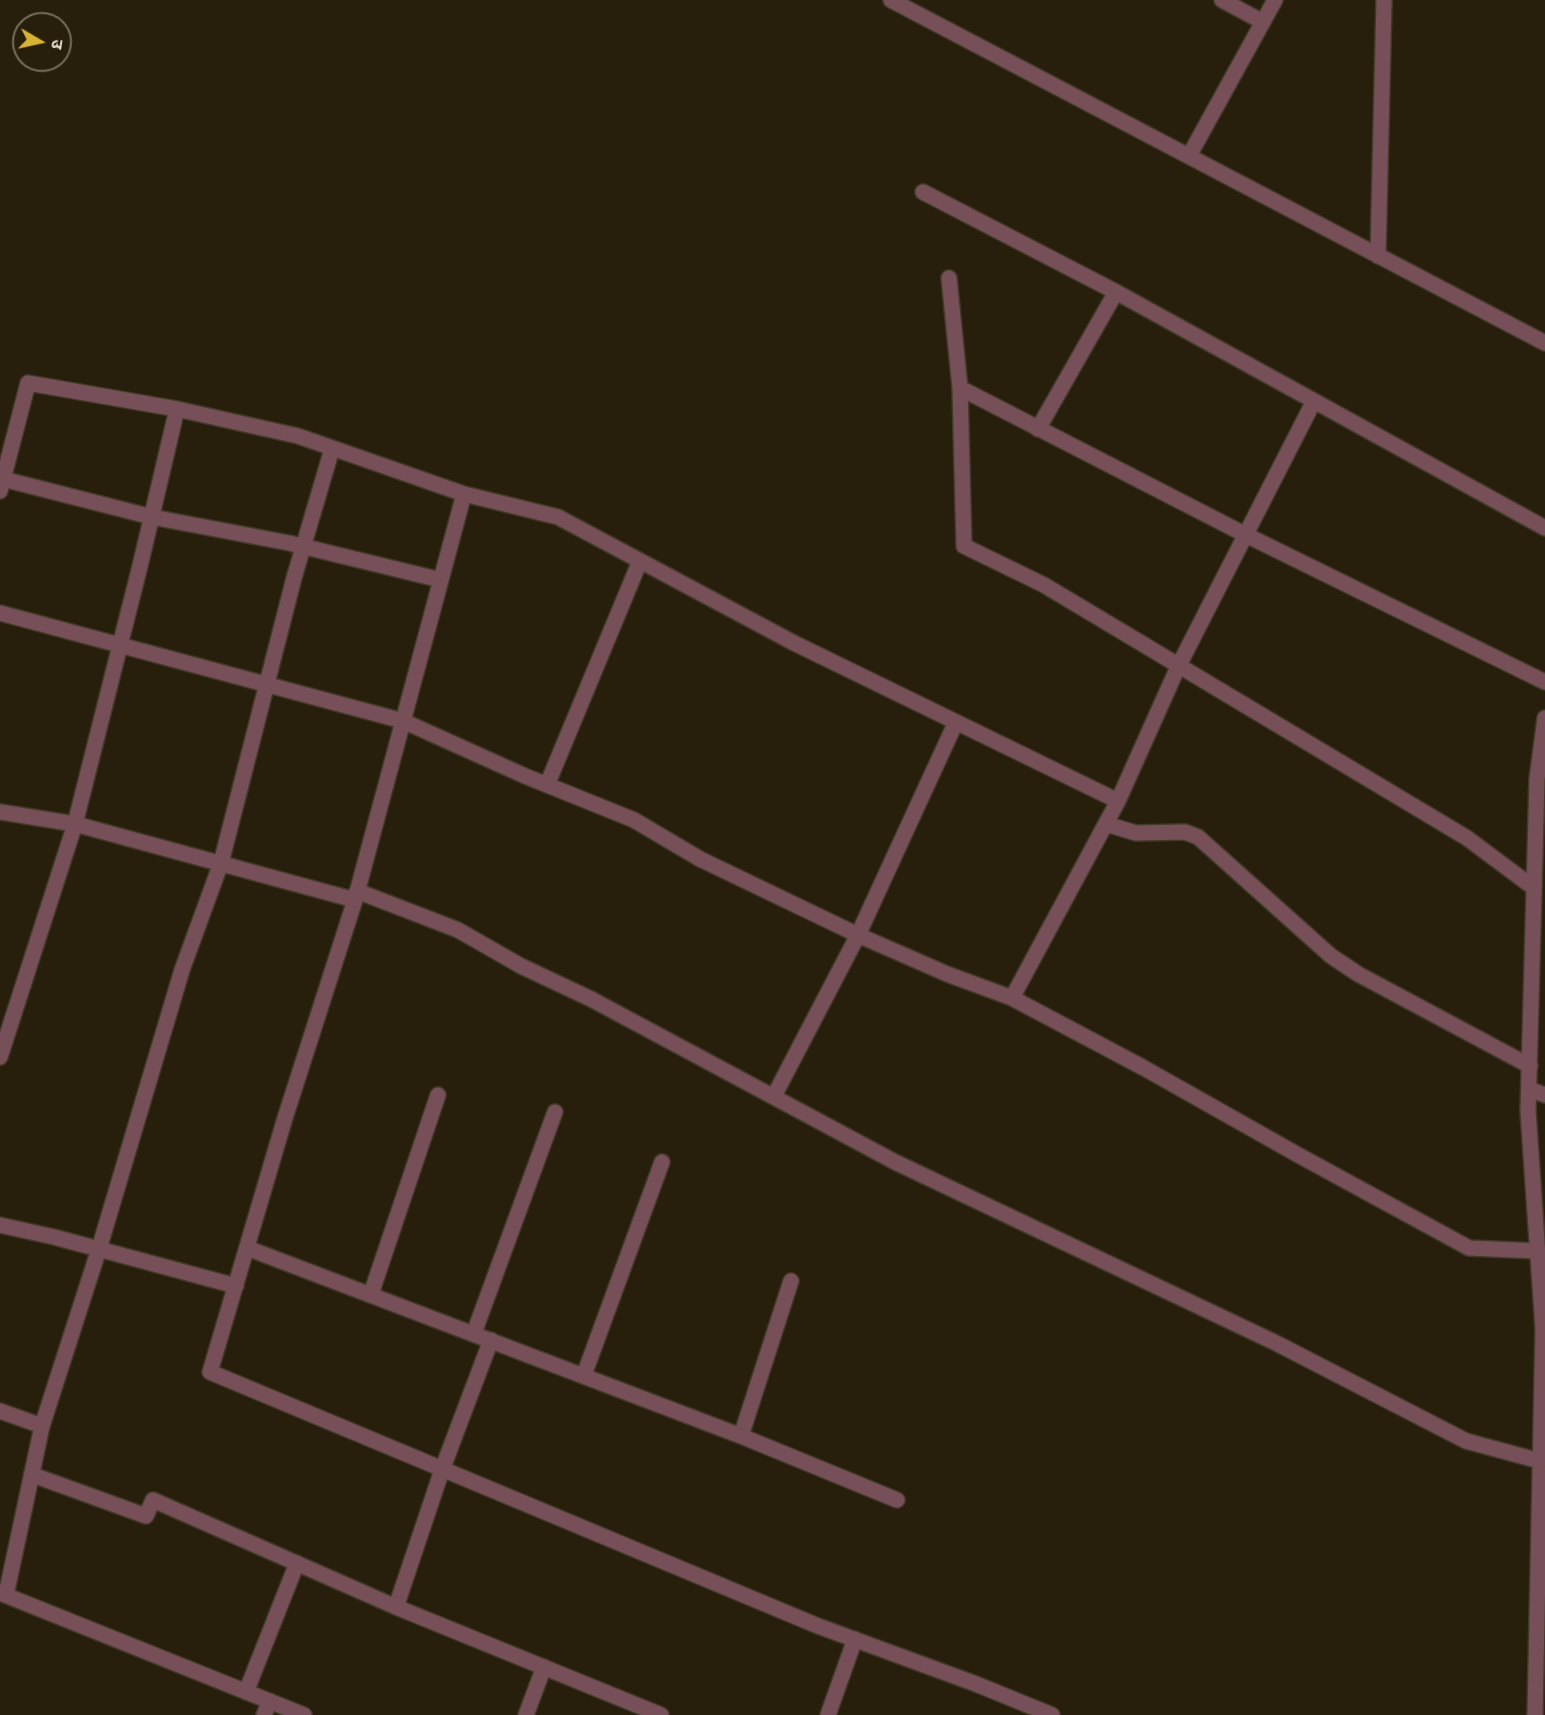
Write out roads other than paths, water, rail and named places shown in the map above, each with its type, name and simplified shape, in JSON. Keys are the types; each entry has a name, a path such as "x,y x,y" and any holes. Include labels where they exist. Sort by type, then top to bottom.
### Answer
{"street":[{"path":"891,0 1545,343"},
{"path":"1222,0 1263,22"},
{"path":"1189,156 1275,0"},
{"path":"1378,256 1384,0"},
{"path":"923,192 1116,292 1545,528"},
{"path":"949,278 960,388 964,546 1044,585 1467,838 1534,888"},
{"path":"1038,429 1116,292"},
{"path":"441,580 303,546 2,485 28,383 177,409 298,436 464,494 558,518 794,643 1118,801"},
{"path":"960,388 1244,534 1545,682"},
{"path":"1012,998 1118,801 1178,666 1314,401"},
{"path":"0,1057 75,824 177,409"},
{"path":"304,1715 267,1708 246,1692 3,1594 33,1475 42,1426 99,1249 182,970 221,863 303,546 332,448"},
{"path":"464,494 356,896 285,1118 210,1372 818,1626 976,1684 1052,1715"},
{"path":"547,785 640,561"},
{"path":"0,613 403,721 547,785 634,820 700,859 858,935 946,974 1012,998 1144,1068 1469,1248 1537,1251"},
{"path":"1535,1715 1543,1329 1528,1111 1539,935 1534,888 1537,779 1545,718"},
{"path":"774,1096 858,935 956,722"},
{"path":"0,812 75,824 356,896 458,930 521,966 591,999 895,1161 1276,1343 1466,1441 1540,1461"},
{"path":"1106,824 1136,833 1185,832 1198,837 1331,956 1358,974 1530,1066"},
{"path":"1529,1089 1545,1095"},
{"path":"371,1294 438,1095"},
{"path":"474,1334 555,1112"},
{"path":"584,1375 662,1162"},
{"path":"0,1225 236,1286"},
{"path":"247,1248 584,1375 897,1500"},
{"path":"741,1436 791,1281"},
{"path":"396,1607 442,1470 492,1340"},
{"path":"0,1411 42,1426"},
{"path":"33,1475 146,1516 153,1500 396,1607 661,1715"},
{"path":"246,1692 297,1563"},
{"path":"828,1715 855,1639"},
{"path":"526,1715 544,1667"}]}
